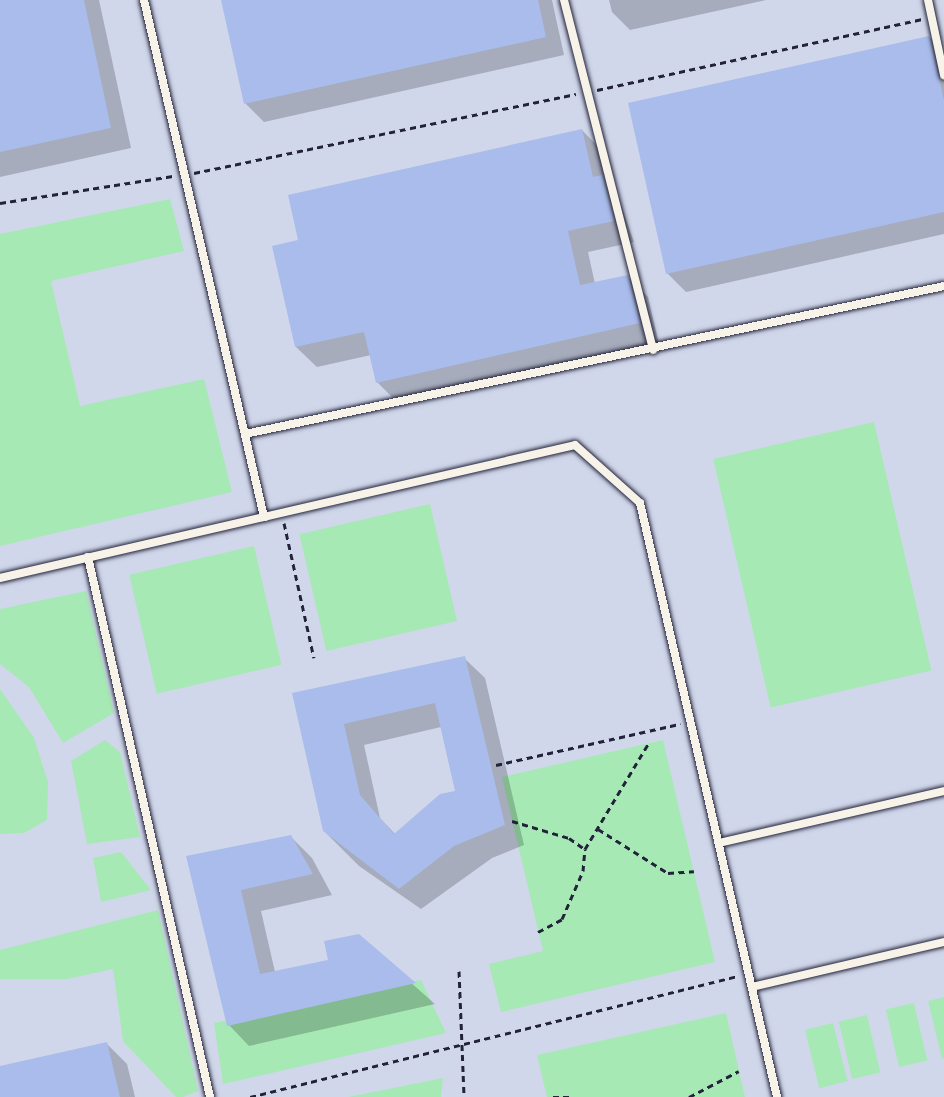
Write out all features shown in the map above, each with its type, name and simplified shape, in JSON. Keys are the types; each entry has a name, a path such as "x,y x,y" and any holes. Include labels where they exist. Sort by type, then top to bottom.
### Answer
{"lane":[{"path":"144,0 264,517"},
{"path":"564,0 584,93 653,350"},
{"path":"928,0 944,75"},
{"path":"245,434 653,350 944,286"},
{"path":"0,578 575,445 640,503 777,1097"},
{"path":"88,557 210,1097"},
{"path":"719,843 944,791"},
{"path":"752,987 944,942"}],"path":[{"path":"0,203 184,175 584,93 932,17"},
{"path":"282,513 314,658"},
{"path":"496,765 691,722"},
{"path":"538,932 562,919 583,871 585,849 648,744"},
{"path":"512,821 569,838 585,849"},
{"path":"598,829 668,873 694,871"},
{"path":"459,971 464,1097"},
{"path":"250,1097 749,974"},
{"path":"689,1097 739,1071"},
{"path":"553,1097 574,1097"}],"shaded area":[{"path":"0,0 944,0 944,1097 0,1097"}],"green space":[{"path":"170,199 184,251 51,281 80,406 204,379 232,492 0,546 0,234"},
{"path":"874,422 931,670 771,708 713,459"},
{"path":"430,504 457,621 326,651 299,534"},
{"path":"254,546 281,665 157,694 129,575"},
{"path":"86,591 114,713 63,743 29,687 0,664 0,609"},
{"path":"0,689 34,738 48,782 47,820 24,833 0,834"},
{"path":"105,740 120,752 140,837 87,844 71,761"},
{"path":"663,740 715,962 501,1012 489,964 543,951 502,777"},
{"path":"121,852 151,890 101,902 93,858"},
{"path":"158,910 198,1091 183,1097 176,1097 123,1041 113,969 67,979 0,979 0,950"},
{"path":"421,980 446,1033 223,1084 214,1023"},
{"path":"944,997 944,1058 942,1059 928,1001"},
{"path":"914,1003 927,1060 899,1067 886,1010"},
{"path":"726,1013 745,1097 547,1097 537,1055"},
{"path":"867,1015 880,1072 852,1079 839,1022"},
{"path":"833,1023 848,1081 819,1088 805,1030"},
{"path":"443,1078 441,1097 348,1097"}],"building":[{"path":"0,0 84,0 111,128 0,152"},
{"path":"221,0 538,0 546,37 244,104"},
{"path":"929,36 944,100 944,212 666,274 628,103"},
{"path":"582,129 593,177 602,175 614,221 568,231 580,285 628,275 640,323 376,383 364,332 295,347 272,246 298,240 288,195"},
{"path":"465,656 505,825 454,846 399,889 323,831 292,693","holes":["435,703 455,791 440,794 394,834 360,795 344,724"]},
{"path":"291,835 313,874 241,890 260,974 328,960 324,941 359,934 416,983 227,1026 186,856"},
{"path":"107,1042 120,1097 0,1097 0,1066"}]}
